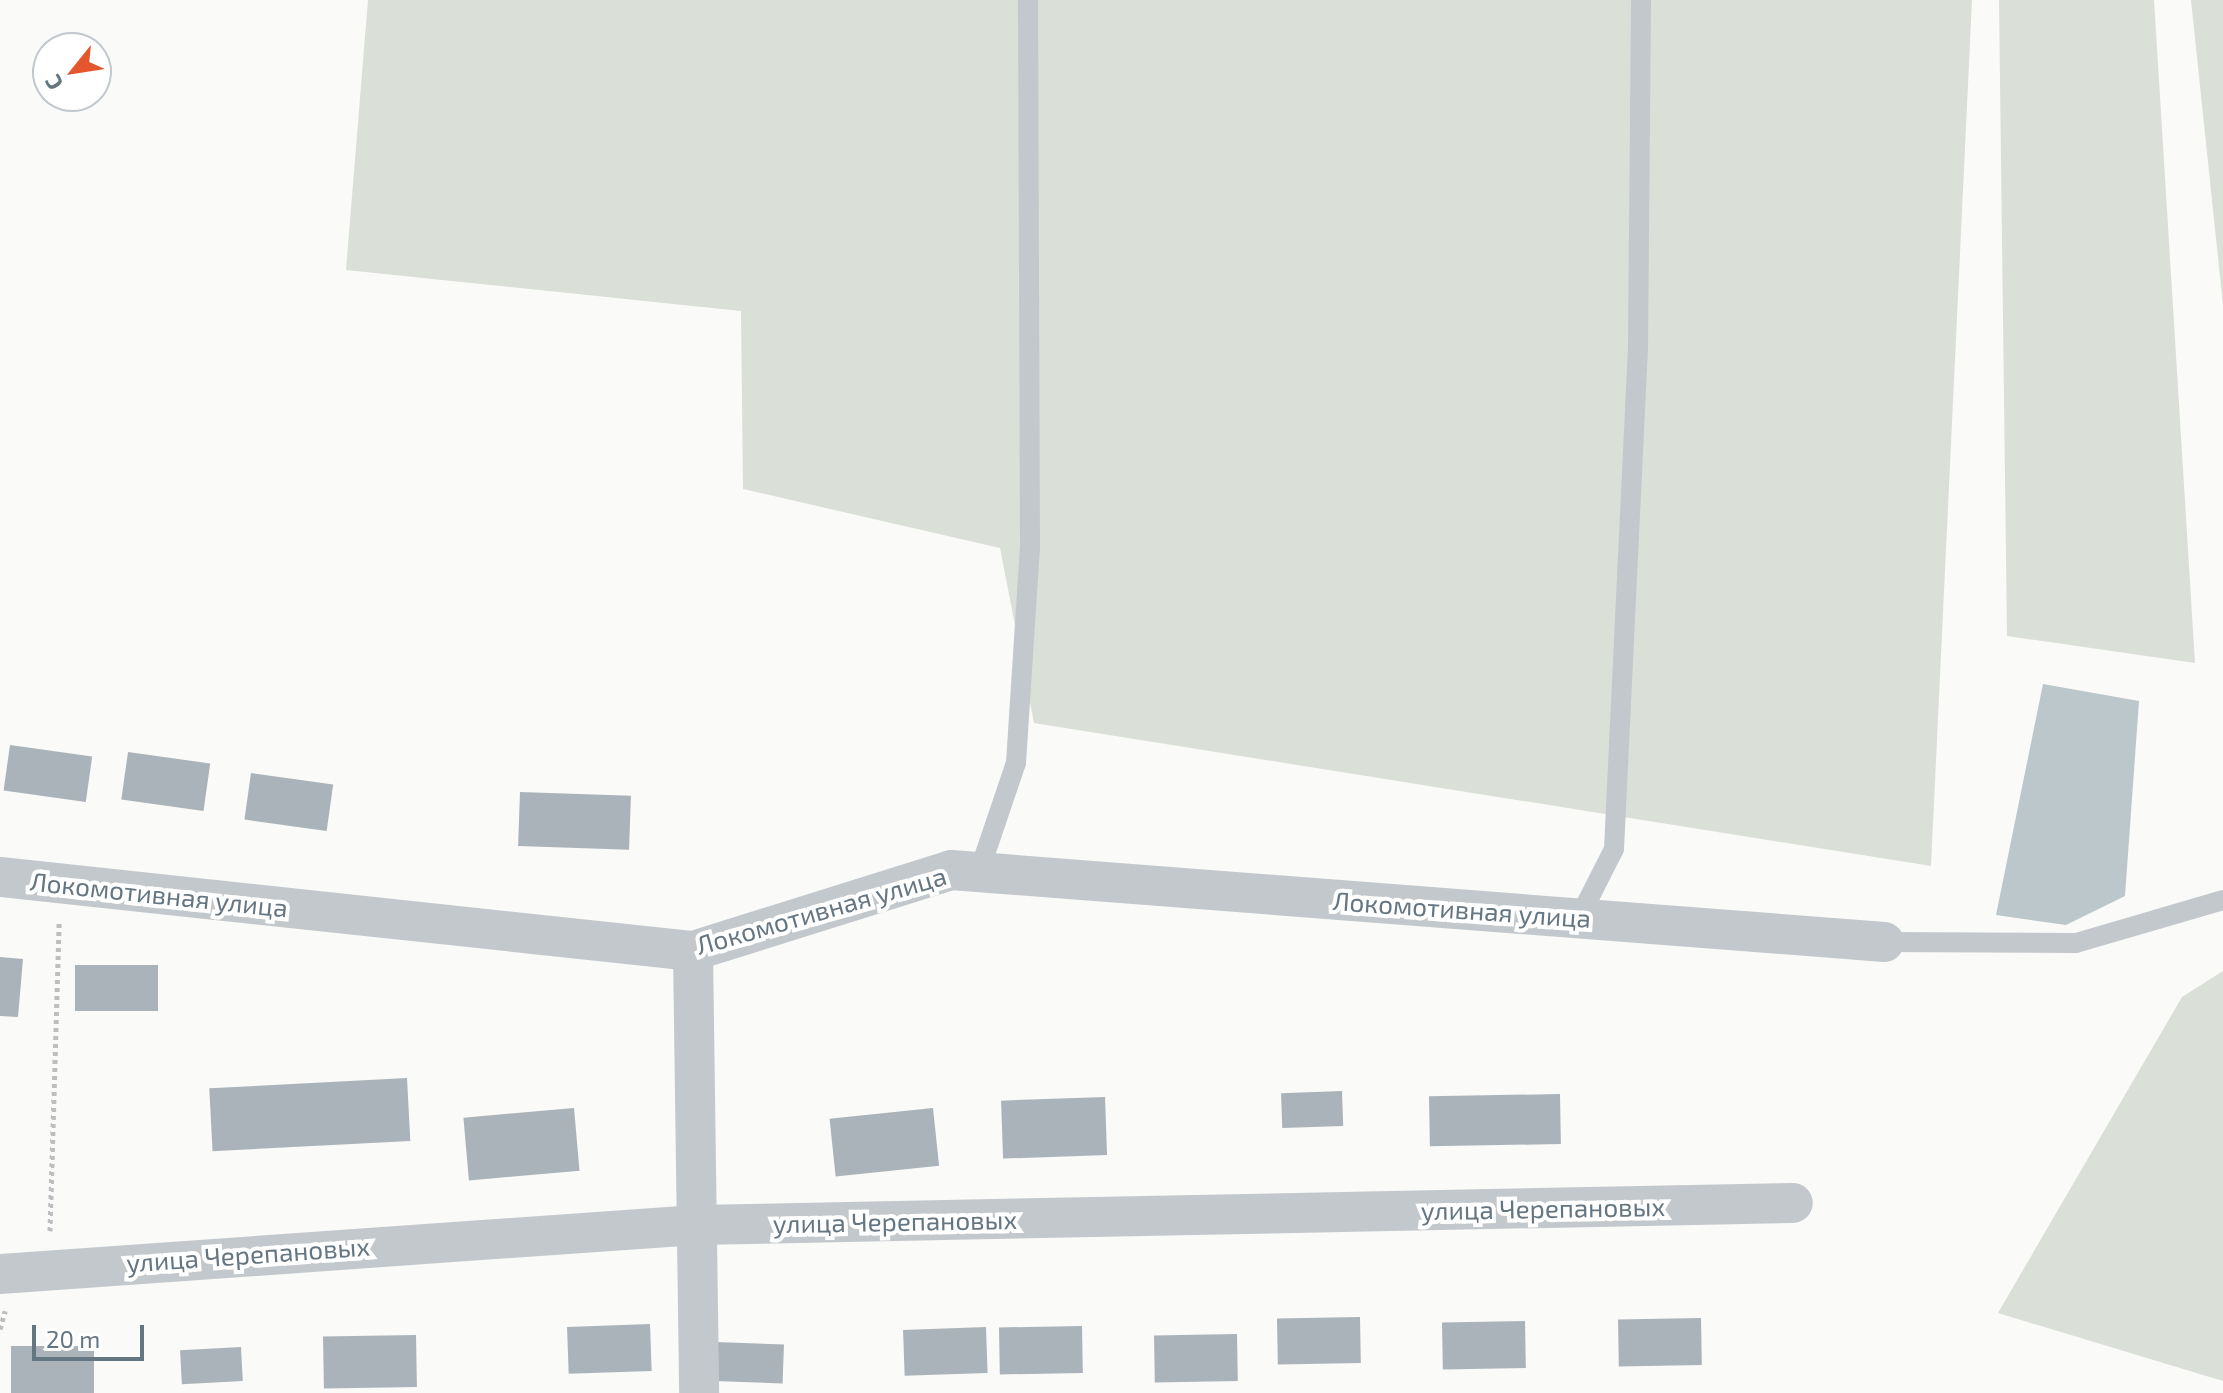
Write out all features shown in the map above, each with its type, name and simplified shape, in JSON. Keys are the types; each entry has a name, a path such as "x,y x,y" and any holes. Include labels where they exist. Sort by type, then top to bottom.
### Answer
{"street":[{"name":"Локомотивная улица","path":"0,877 693,951 951,870 1884,942"},
{"path":"693,951 699,1393"},
{"name":"улица Черепановых","path":"18,1274 121,1261 696,1225 1793,1203"}],"lane":[{"path":"979,872 1016,763 1030,548 1028,0"},
{"path":"1579,918 1614,849 1638,347 1641,0"},
{"path":"1884,942 2076,943 2223,900"}],"path":[{"path":"0,1329 18,1274 54,1218 60,882"}],"shaded area":[{"path":"368,0 1972,0 1931,866 1034,723 1000,548 743,489 741,311 346,270"},
{"path":"1999,0 2154,0 2195,663 2007,636"},
{"path":"2191,0 2223,0 2223,305"},
{"path":"2043,684 2139,701 2125,896 2066,925 1996,915"},
{"path":"2223,971 2223,1381 1998,1313 2182,997"}],"building":[{"path":"10,745 92,757 86,802 4,791"},
{"path":"128,752 210,764 204,811 121,800"},
{"path":"251,773 333,785 327,831 244,820"},
{"path":"520,792 631,796 629,850 518,846"},
{"path":"0,957 23,959 18,1017 0,1016"},
{"path":"75,965 158,965 158,1011 75,1011"},
{"path":"407,1078 410,1141 213,1151 209,1088"},
{"path":"1342,1091 1343,1126 1282,1128 1281,1093"},
{"path":"1560,1094 1561,1144 1430,1146 1429,1096"},
{"path":"1105,1097 1107,1155 1003,1159 1001,1101"},
{"path":"574,1108 579,1171 469,1180 463,1118"},
{"path":"933,1108 939,1166 836,1177 830,1119"},
{"path":"1360,1317 1361,1363 1278,1364 1277,1318"},
{"path":"1701,1318 1702,1365 1619,1366 1618,1319"},
{"path":"1525,1321 1526,1368 1443,1369 1442,1322"},
{"path":"650,1324 652,1371 569,1374 567,1327"},
{"path":"1082,1326 1083,1373 1000,1374 999,1327"},
{"path":"986,1327 988,1373 905,1376 903,1330"},
{"path":"1237,1334 1238,1381 1155,1382 1154,1335"},
{"path":"416,1335 417,1387 324,1389 323,1337"},
{"path":"715,1342 784,1344 783,1383 714,1381"},
{"path":"11,1346 94,1346 94,1393 11,1393"},
{"path":"241,1347 243,1381 182,1384 180,1350"}]}
